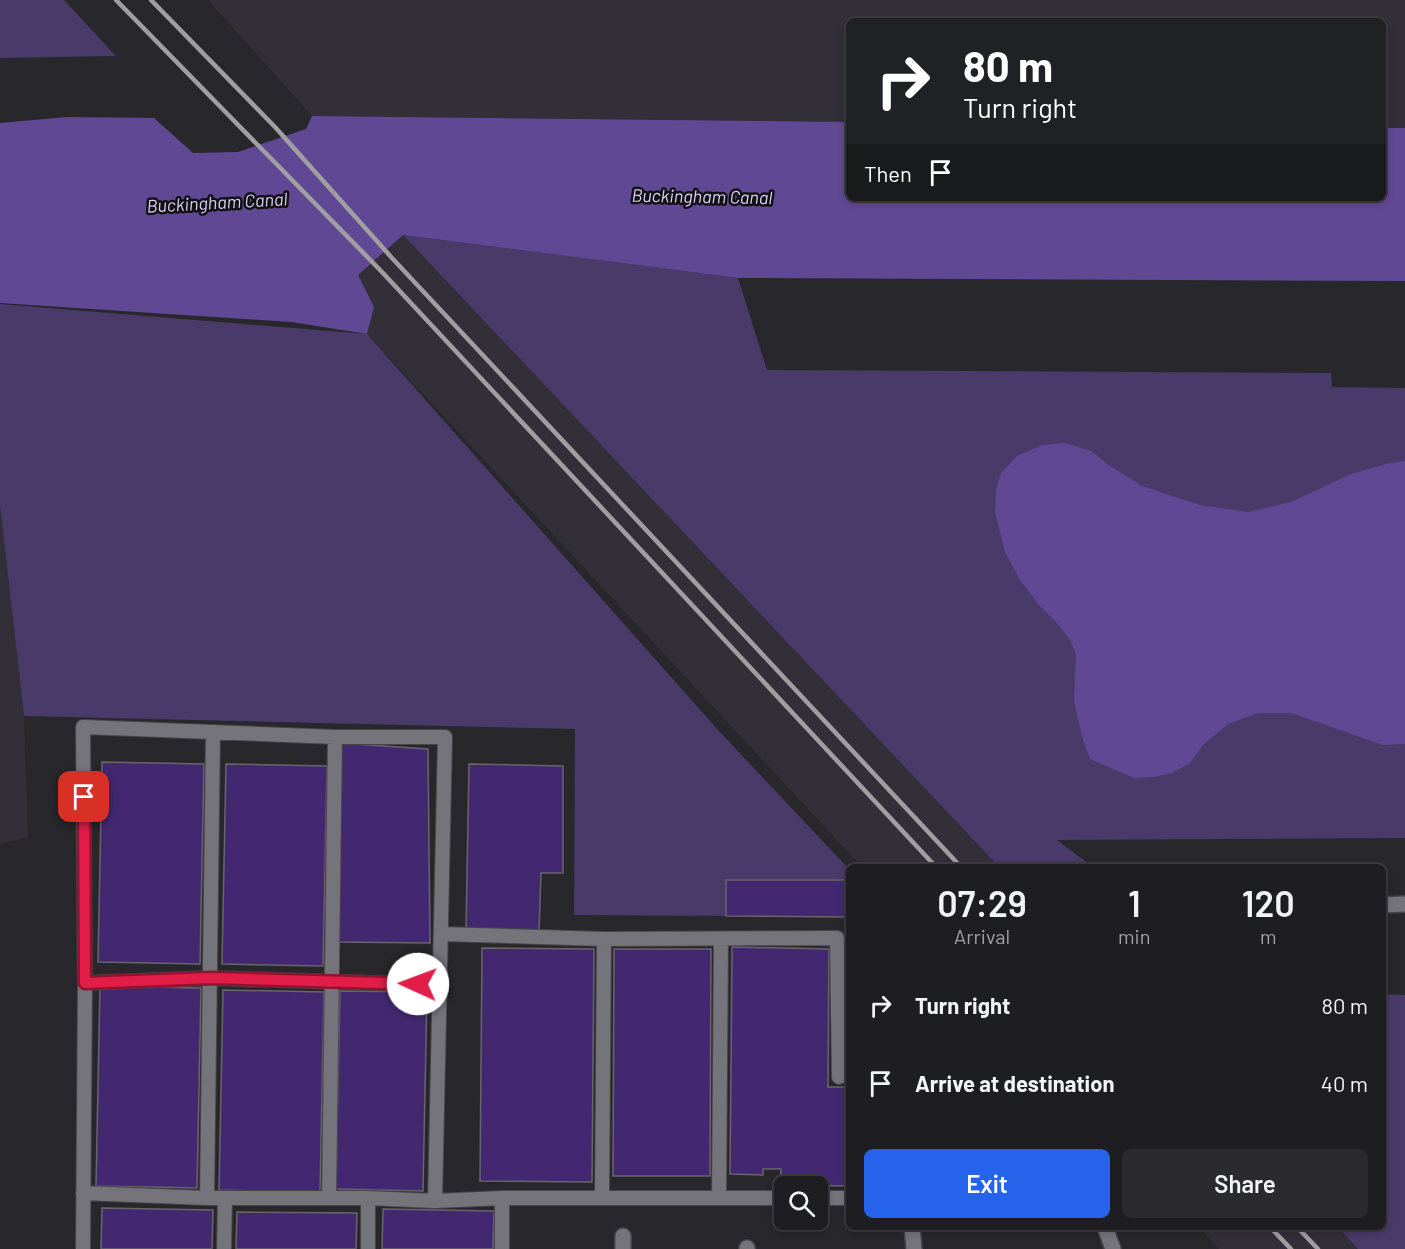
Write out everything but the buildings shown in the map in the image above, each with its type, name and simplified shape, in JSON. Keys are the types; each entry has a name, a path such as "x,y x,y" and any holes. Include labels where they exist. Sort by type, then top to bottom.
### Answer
{"street":[{"path":"1386,904 1405,904"},
{"path":"912,1230 914,1249"},
{"path":"1106,1230 1113,1249"}],"lane":[{"path":"83,1249 85,983 83,727 335,737 445,737 435,1201"},
{"path":"207,1198 213,732"},
{"path":"329,1198 335,737"},
{"path":"442,934 604,939 837,938 839,1077"},
{"path":"602,1198 604,939"},
{"path":"719,1198 721,939"},
{"path":"85,983 210,978 439,985"},
{"path":"83,1193 225,1199 368,1198 435,1201 502,1198 774,1198"},
{"path":"368,1198 368,1249"},
{"path":"502,1198 502,1249"},
{"path":"828,1198 846,1198"},
{"path":"224,1249 225,1199"}],"shaded area":[{"path":"0,0 64,0 116,56 0,58"},
{"path":"208,0 1405,0 1405,128 1386,128 1386,18 846,18 846,122 312,116"},
{"path":"403,235 996,864 859,864 367,334 374,307 358,275"},
{"path":"403,235 738,278 767,370 1331,373 1332,387 1405,388 1405,838 1057,840 1089,864 996,864"},
{"path":"0,304 367,334 718,730 846,866 846,880 726,880 726,916 574,915 575,729 24,716 0,505"},
{"path":"0,505 24,716 28,837 0,844"},
{"path":"1386,994 1405,995 1405,1249 1358,1249 1341,1230 1386,1230"},
{"path":"1202,1230 1341,1230 1358,1249 1219,1249"}],"water":[{"name":"Buckingham Canal","path":"312,116 846,122 846,201 1386,201 1386,128 1405,128 1405,281 738,278 403,235 358,275 374,307 367,334 291,322 0,303 0,123 67,117 154,118 193,153 238,152 306,129"},
{"path":"1065,443 1091,451 1142,486 1200,505 1248,512 1291,502 1351,474 1405,461 1405,744 1383,745 1291,713 1258,713 1228,724 1204,744 1190,763 1172,773 1134,778 1090,759 1082,737 1074,700 1076,655 1070,640 1020,580 1005,552 995,512 996,489 1001,473 1017,456 1042,445"}],"railway":[{"path":"116,0 382,272 933,864"},
{"path":"151,0 275,127 392,258 958,864"},
{"path":"1273,1230 1291,1249"},
{"path":"1300,1230 1318,1249"}],"route":[{"path":"84,797 85,983 210,978 418,984"}]}
